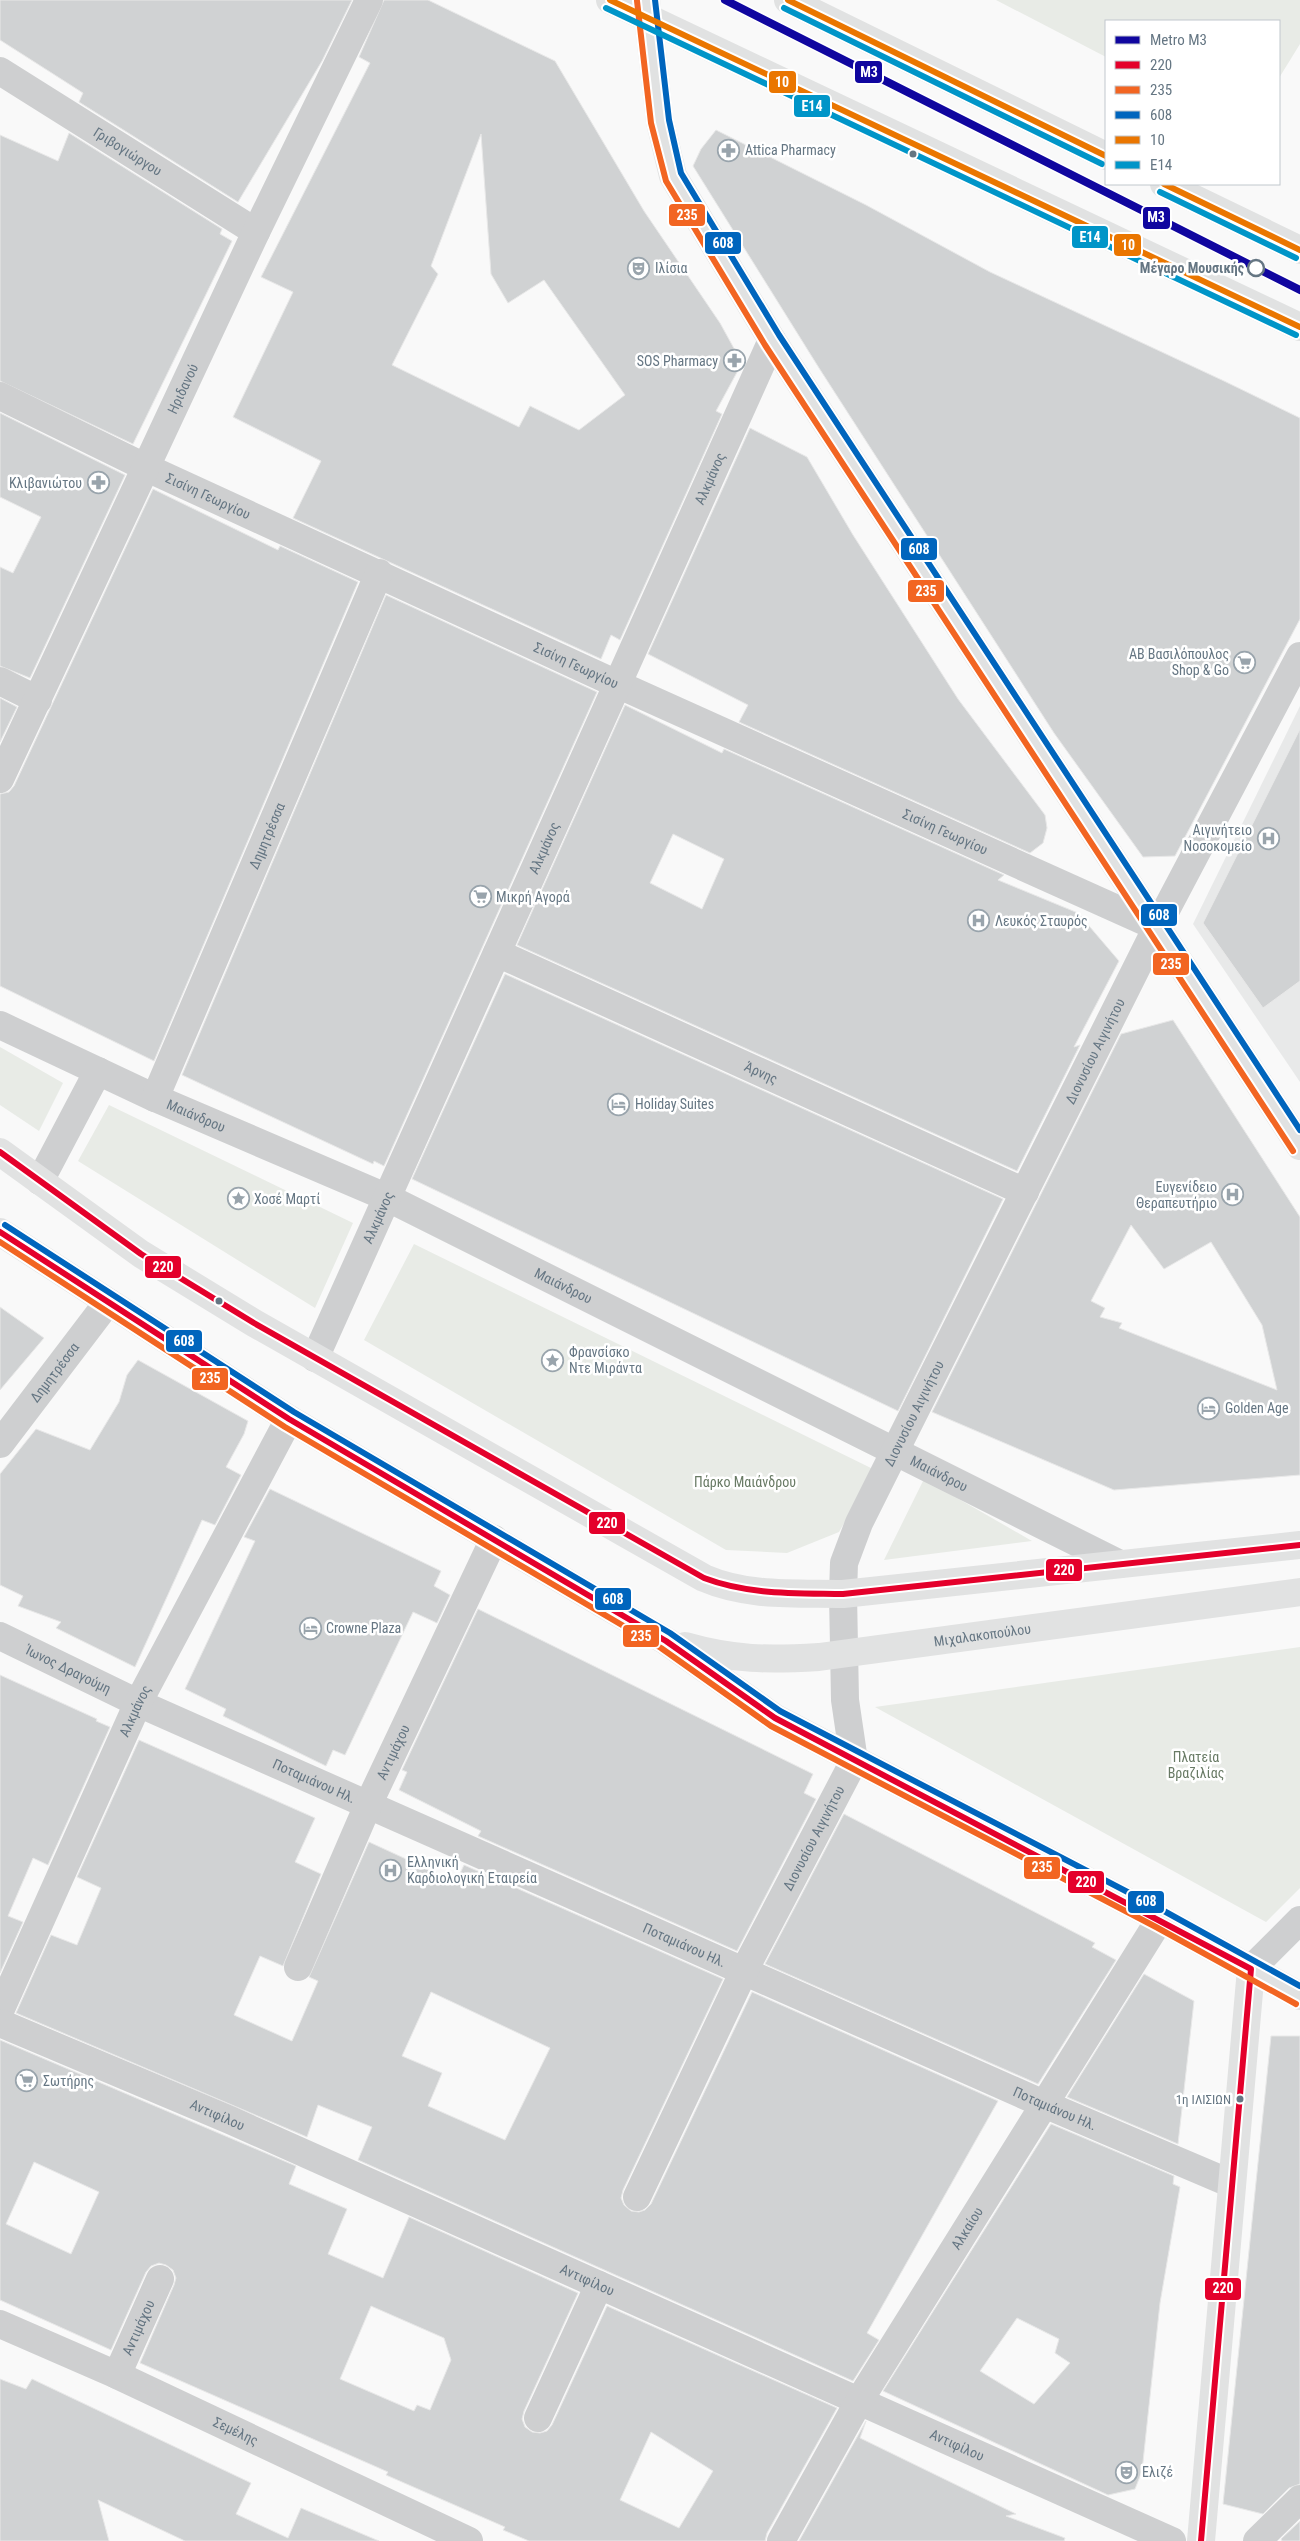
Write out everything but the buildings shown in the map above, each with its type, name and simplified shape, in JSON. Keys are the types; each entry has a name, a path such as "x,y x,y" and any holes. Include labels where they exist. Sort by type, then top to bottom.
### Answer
{"main road":[{"path":"610,0 647,9 1300,327"},
{"path":"788,0 1105,156"},
{"path":"647,9 660,122 673,176 772,340 1300,1146"},
{"path":"1166,185 1300,250"},
{"path":"0,1152 140,1254 315,1358 704,1578 724,1587 747,1591 843,1594 1300,1545"},
{"name":"Μιχαλακοπούλου","path":"0,1232 289,1419 666,1641 774,1718 1160,1919 1300,1996"},
{"name":"Μιχαλακοπούλου","path":"666,1641 725,1656 759,1660 819,1657 844,1652 1300,1592"},
{"path":"1201,2541 1251,1969"}],"street":[{"name":"Ηριδανού","path":"0,778 38,700 145,466 369,0"},
{"name":"Γριβογιώργου","path":"0,71 256,232"},
{"name":"Αλκμάνος","path":"315,1358 772,340"},
{"name":"Σισίνη Γεωργίου","path":"0,396 145,466 617,684 1157,927"},
{"name":"Δημητρέσσα","path":"154,1098 380,573"},
{"name":"Διονυσίου Αιγινήτου","path":"637,2197 744,1971 854,1761 845,1700 843,1594 844,1563 859,1523 1157,927 1300,656"},
{"path":"0,681 38,700"},
{"name":"Άρνης","path":"496,953 1025,1192"},
{"name":"Μαιάνδρου","path":"0,1025 154,1098 386,1198 1120,1564"},
{"path":"40,1181 98,1071"},
{"name":"Δημητρέσσα","path":"0,1444 108,1302"},
{"name":"Αλκμάνος","path":"0,2012 138,1703 289,1419"},
{"name":"Αντιμάχου","path":"298,1967 368,1805 494,1539"},
{"name":"Ίωνος Δραγούμη","path":"0,1636 138,1703"},
{"name":"Ποταμιάνου Ηλ.","path":"138,1703 1044,2104 1232,2184"},
{"name":"Αλκαίου","path":"781,2541 859,2401 1160,1919"},
{"path":"1251,1969 1300,1920"},
{"name":"Αντιφίλου","path":"0,2023 230,2120 1172,2541"},
{"name":"Αντιμάχου","path":"117,2375 160,2279"},
{"path":"538,2418 599,2285"},
{"name":"Σεμέλης","path":"0,2324 117,2375 469,2541"},
{"path":"1257,2541 1300,2498"}],"shaded area":[{"name":"Αιγινήτειο Νοσοκομείο","path":"1300,706 1300,1082 1193,924"}],"green space":[{"path":"996,0 1300,0 1300,44 1280,76 1280,20 1105,20 1105,56"},
{"path":"0,1047 63,1083 39,1131 0,1105"},
{"path":"109,1105 353,1223 315,1308 78,1161"},
{"name":"Πάρκο Μαιάνδρου","path":"414,1244 875,1470 839,1532 787,1553 726,1550 364,1340"},
{"path":"924,1479 1032,1541 884,1560"},
{"name":"Πλατεία Βραζιλίας","path":"1300,1647 1300,1888 1266,1922 875,1707"}],"metro line":[{"name":"Μ3","path":"725,0 1300,290"}],"transit line":[{"name":"10","path":"610,0 1300,327"},
{"name":"608","path":"655,0 669,120 681,173 779,335 1300,1130"},
{"name":"10","path":"788,0 1105,156"},
{"name":"235","path":"637,1 651,123 666,181 765,345 1293,1151"},
{"name":"Ε14","path":"606,8 1296,335"},
{"name":"Ε14","path":"784,8 1102,164"},
{"name":"10","path":"1166,185 1300,250"},
{"name":"Ε14","path":"1160,192 1296,258"},
{"name":"220","path":"0,1152 141,1254 254,1323 704,1578 721,1584 772,1592 843,1594 1300,1545"},
{"name":"608","path":"5,1225 294,1412 670,1633 780,1711 1164,1911 1300,1986"},
{"name":"220","path":"0,1232 289,1419 666,1641 775,1718 1251,1969 1201,2541"},
{"name":"235","path":"0,1242 285,1427 661,1648 771,1726 1156,1927 1296,2004"}],"place":[{"name":"Attica Pharmacy","path":"729,150"},
{"name":"Ιλίσια","path":"639,268"},
{"name":"Μέγαρο Μουσικής","path":"1256,268"},
{"name":"SOS Pharmacy","path":"734,361"},
{"name":"Κλιβανιώτου","path":"98,483"},
{"name":"ΑΒ Βασιλόπουλος Shop & Go","path":"1245,662"},
{"name":"Αιγινήτειο Νοσοκομείο","path":"1268,838"},
{"name":"Μικρή Αγορά","path":"480,897"},
{"name":"Λευκός Σταυρός","path":"979,921"},
{"name":"Holiday Suites","path":"619,1104"},
{"name":"Ευγενίδειο Θεραπευτήριο","path":"1233,1195"},
{"name":"Χοσέ Μαρτί","path":"238,1199"},
{"name":"Φρανσίσκο Ντε Μιράντα","path":"553,1360"},
{"name":"Golden Age","path":"1209,1408"},
{"name":"Crowne Plaza","path":"310,1628"},
{"name":"Ελληνική Καρδιολογική Εταιρεία","path":"391,1870"},
{"name":"Σωτήρης","path":"27,2081"},
{"name":"1η ΙΛΙΣΙΩΝ","path":"1240,2099"},
{"name":"Ελιζέ","path":"1126,2472"}]}
